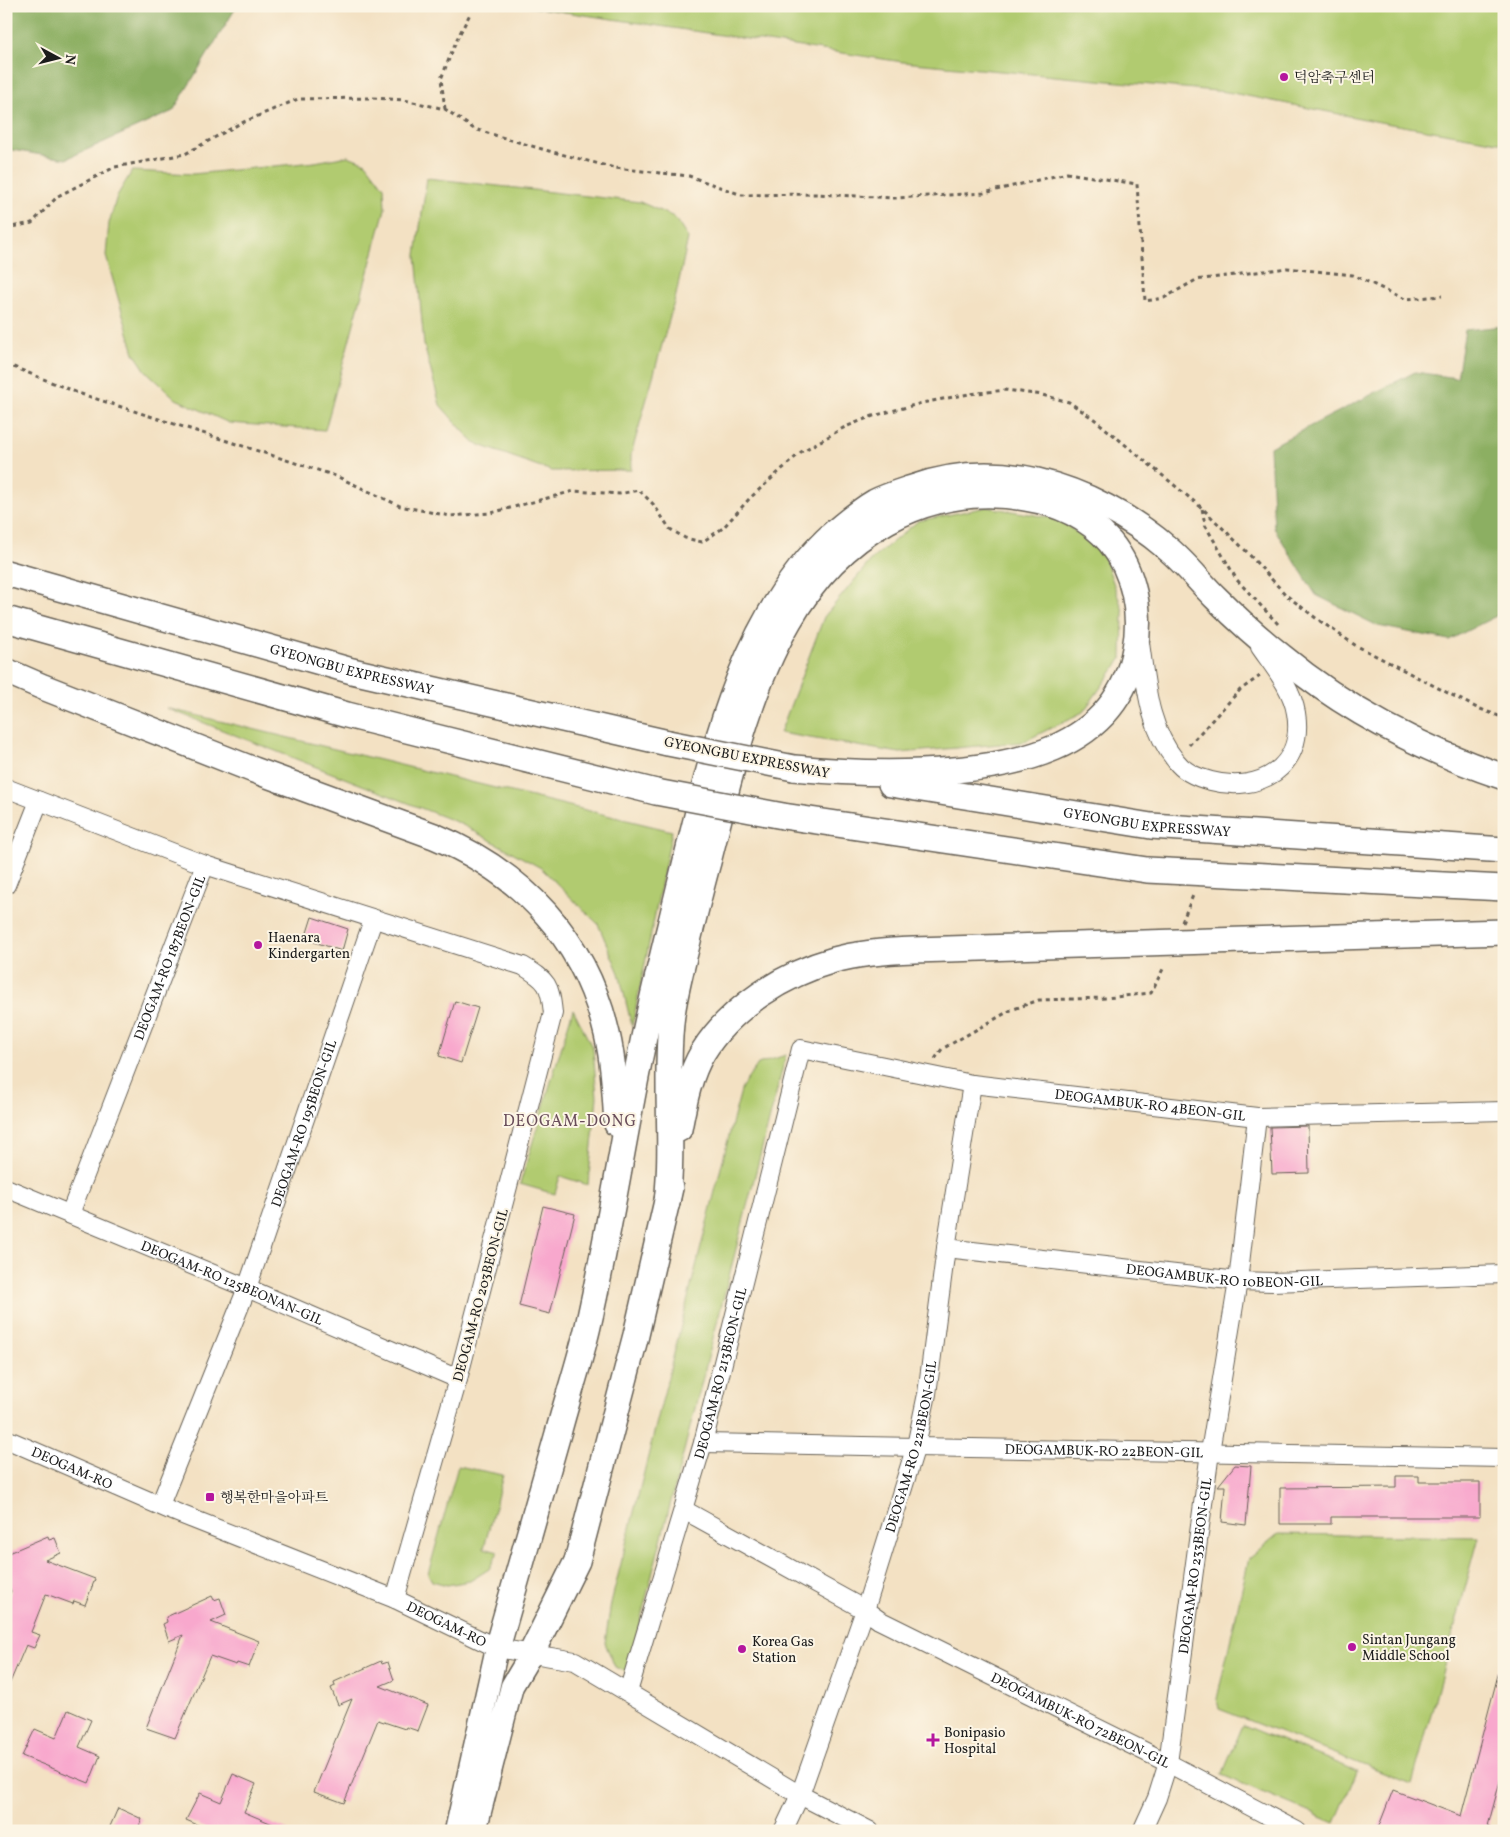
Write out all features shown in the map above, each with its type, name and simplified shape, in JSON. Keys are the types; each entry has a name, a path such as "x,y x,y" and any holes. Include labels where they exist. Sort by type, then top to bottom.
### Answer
{"highway":[{"path":"497,1648 588,1328 654,989 722,726 745,666 773,610 796,574 810,557 841,527 858,513 882,499 921,484 957,475 990,474 1037,481 1064,489 1094,502 1145,532 1169,550 1246,626 1297,669 1346,703 1434,750 1504,777"},
{"path":"667,1203 671,1146 668,1091 674,999 745,722 763,672 789,620 818,579 834,561 869,532 907,510 946,498 1005,495 1039,500 1071,512 1085,520 1110,543 1128,573 1134,591 1138,627 1133,662 1120,692 1109,708 1097,720 1068,742 1050,751 1014,762 951,770 881,774 794,768"},
{"name":"GYEONGBU EXPRESSWAY","path":"6,573 352,671 668,742 794,768 1151,826 1504,850"},
{"path":"6,619 347,716 656,792 783,816 1147,870 1504,888"},
{"path":"6,671 254,770 434,836 462,848 511,879 548,916 582,964 592,985 607,1034 612,1062 618,1145 618,1174"},
{"path":"531,1654 577,1562 636,1335 667,1203 683,1107 688,1088 702,1054 723,1025 752,999 818,966 836,960 890,951 1504,932"}],"main road":[{"path":"456,1831 497,1648"},
{"path":"475,1831 512,1686 531,1654"}],"street":[{"path":"1138,627 1150,708 1156,726 1170,753 1177,763 1195,776 1219,783 1242,785 1265,779 1282,766 1294,747 1297,727 1296,713 1288,691 1246,626"},
{"path":"6,788 205,865"},
{"path":"6,885 39,801"},
{"name":"DEOGAM-RO 187BEON-GIL","path":"70,1214 205,865 373,920"},
{"name":"DEOGAM-RO 203BEON-GIL","path":"373,920 523,966 538,975 550,989 553,1012 458,1379 395,1599"},
{"name":"DEOGAM-RO 195BEON-GIL","path":"160,1505 247,1288 373,920"},
{"name":"DEOGAMBUK-RO 4BEON-GIL","path":"801,1049 972,1084 1256,1117 1504,1111"},
{"name":"DEOGAM-RO 213BEON-GIL","path":"628,1692 704,1443 801,1049"},
{"name":"DEOGAM-RO 221BEON-GIL","path":"783,1831 800,1795 865,1610 916,1446 927,1394 946,1248 972,1084"},
{"name":"DEOGAM-RO 233BEON-GIL","path":"1142,1831 1157,1798 1168,1763 1210,1452 1238,1281 1256,1117"},
{"name":"DEOGAM-RO 125BEONAN-GIL","path":"6,1188 247,1288 458,1379"},
{"name":"DEOGAMBUK-RO 10BEON-GIL","path":"946,1248 1238,1281 1272,1282 1504,1274"},
{"name":"DEOGAM-RO","path":"6,1439 160,1505 395,1599 497,1648 575,1661 800,1795 870,1831"},
{"name":"DEOGAMBUK-RO 22BEON-GIL","path":"704,1443 1504,1458"},
{"name":"DEOGAMBUK-RO 72BEON-GIL","path":"684,1510 865,1610 879,1620 1168,1763 1297,1831"}],"path":[{"path":"445,109 441,79 457,39 471,12"},
{"path":"6,228 32,223 58,196 115,167 185,154 239,124 298,99 373,98 404,100 445,109 474,129 549,151 615,168 689,176 742,195 816,194 895,198 964,194 984,192 1067,173 1137,184 1145,302 1164,298 1196,280 1287,268 1353,276 1405,299 1442,296"},
{"path":"6,364 78,392 336,476 400,506 450,516 491,513 574,491 619,494 639,490 654,505 670,529 685,538 702,542 723,528 750,498 801,452 844,427 873,416 922,403 969,394 1006,390 1042,395 1069,402 1094,419 1202,508 1286,595 1317,619 1355,644 1475,707 1504,718"},
{"path":"1202,508 1205,525 1237,580 1284,631"},
{"path":"1189,745 1240,690 1261,675"},
{"path":"1182,922 1195,892"},
{"path":"924,1074 942,1049 1011,1010 1039,1000 1106,998 1151,993 1164,967"}],"green space":[{"path":"6,6 237,6 173,111 66,159 6,149"},
{"name":"덕암축구센터","path":"524,6 1504,6 1504,143 1385,123 1227,92 903,62"},
{"path":"348,156 366,163 384,187 385,209 325,430 229,423 176,399 146,371 134,353 106,256 109,223 117,196 132,171 193,174 315,162"},
{"path":"427,178 640,202 674,217 688,238 676,295 631,455 631,470 552,471 474,443 440,405 424,345 416,255"},
{"path":"1504,326 1504,612 1449,640 1378,626 1316,595 1274,528 1270,447 1415,372 1457,378 1465,330"},
{"path":"987,507 1059,519 1103,553 1123,611 1122,658 1083,712 1023,742 900,753 780,733 824,617 872,559 918,521"},
{"path":"166,708 672,831 632,1027 619,973 598,924 541,868 459,823"},
{"path":"573,1009 593,1049 597,1097 588,1185 560,1176 555,1194 520,1184"},
{"path":"786,1055 627,1672 615,1667 605,1643 611,1603 732,1124 742,1087 758,1064"},
{"path":"458,1466 503,1475 484,1548 498,1552 489,1569 470,1581 447,1585 432,1581 428,1574"},
{"path":"1278,1534 1479,1537 1412,1784 1219,1709 1217,1699 1249,1558"},
{"path":"1243,1725 1357,1771 1335,1823 1222,1775"}],"building":[{"path":"312,917 348,929 342,951 305,939"},
{"path":"455,1001 478,1008 461,1063 439,1056"},
{"path":"1308,1126 1309,1173 1272,1174 1270,1127"},
{"path":"543,1206 575,1214 550,1314 519,1306"},
{"path":"1235,1465 1251,1466 1246,1525 1222,1522 1225,1486 1218,1486"},
{"path":"1396,1476 1419,1476 1419,1482 1480,1482 1480,1517 1331,1517 1331,1524 1280,1524 1280,1488 1396,1487"},
{"path":"48,1536 49,1540 55,1538 61,1553 45,1560 95,1579 85,1605 74,1601 73,1604 46,1594 31,1632 40,1635 34,1648 26,1645 6,1692 6,1603 11,1591 6,1580 6,1554"},
{"path":"212,1596 214,1600 220,1598 226,1615 211,1622 259,1641 249,1667 237,1663 236,1665 210,1656 175,1738 146,1728 183,1635 169,1641 163,1624 167,1622 166,1617"},
{"path":"381,1661 382,1664 388,1662 394,1680 380,1686 428,1705 418,1731 406,1727 405,1729 378,1720 344,1803 314,1792 352,1699 338,1705 331,1688 335,1686 334,1682"},
{"path":"1499,1671 1504,1671 1504,1766 1488,1826 1496,1831 1377,1831 1393,1790 1461,1816"},
{"path":"68,1710 91,1720 79,1747 100,1756 89,1783 22,1756 35,1729 56,1738"},
{"path":"233,1774 256,1784 244,1812 289,1831 212,1831 186,1820 200,1793 221,1802"},
{"path":"118,1808 142,1819 137,1831 108,1831"}],"place":[{"name":"덕암축구센터","path":"1284,77"},
{"name":"Haenara Kindergarten","path":"258,945"},
{"name":"행복한마을아파트","path":"210,1497"},
{"name":"Sintan Jungang Middle School","path":"1352,1647"},
{"name":"Korea Gas Station","path":"742,1649"},
{"name":"Bonipasio Hospital","path":"933,1740"}],"district":[{"name":"DEOGAM-DONG","path":"570,1120"}]}
